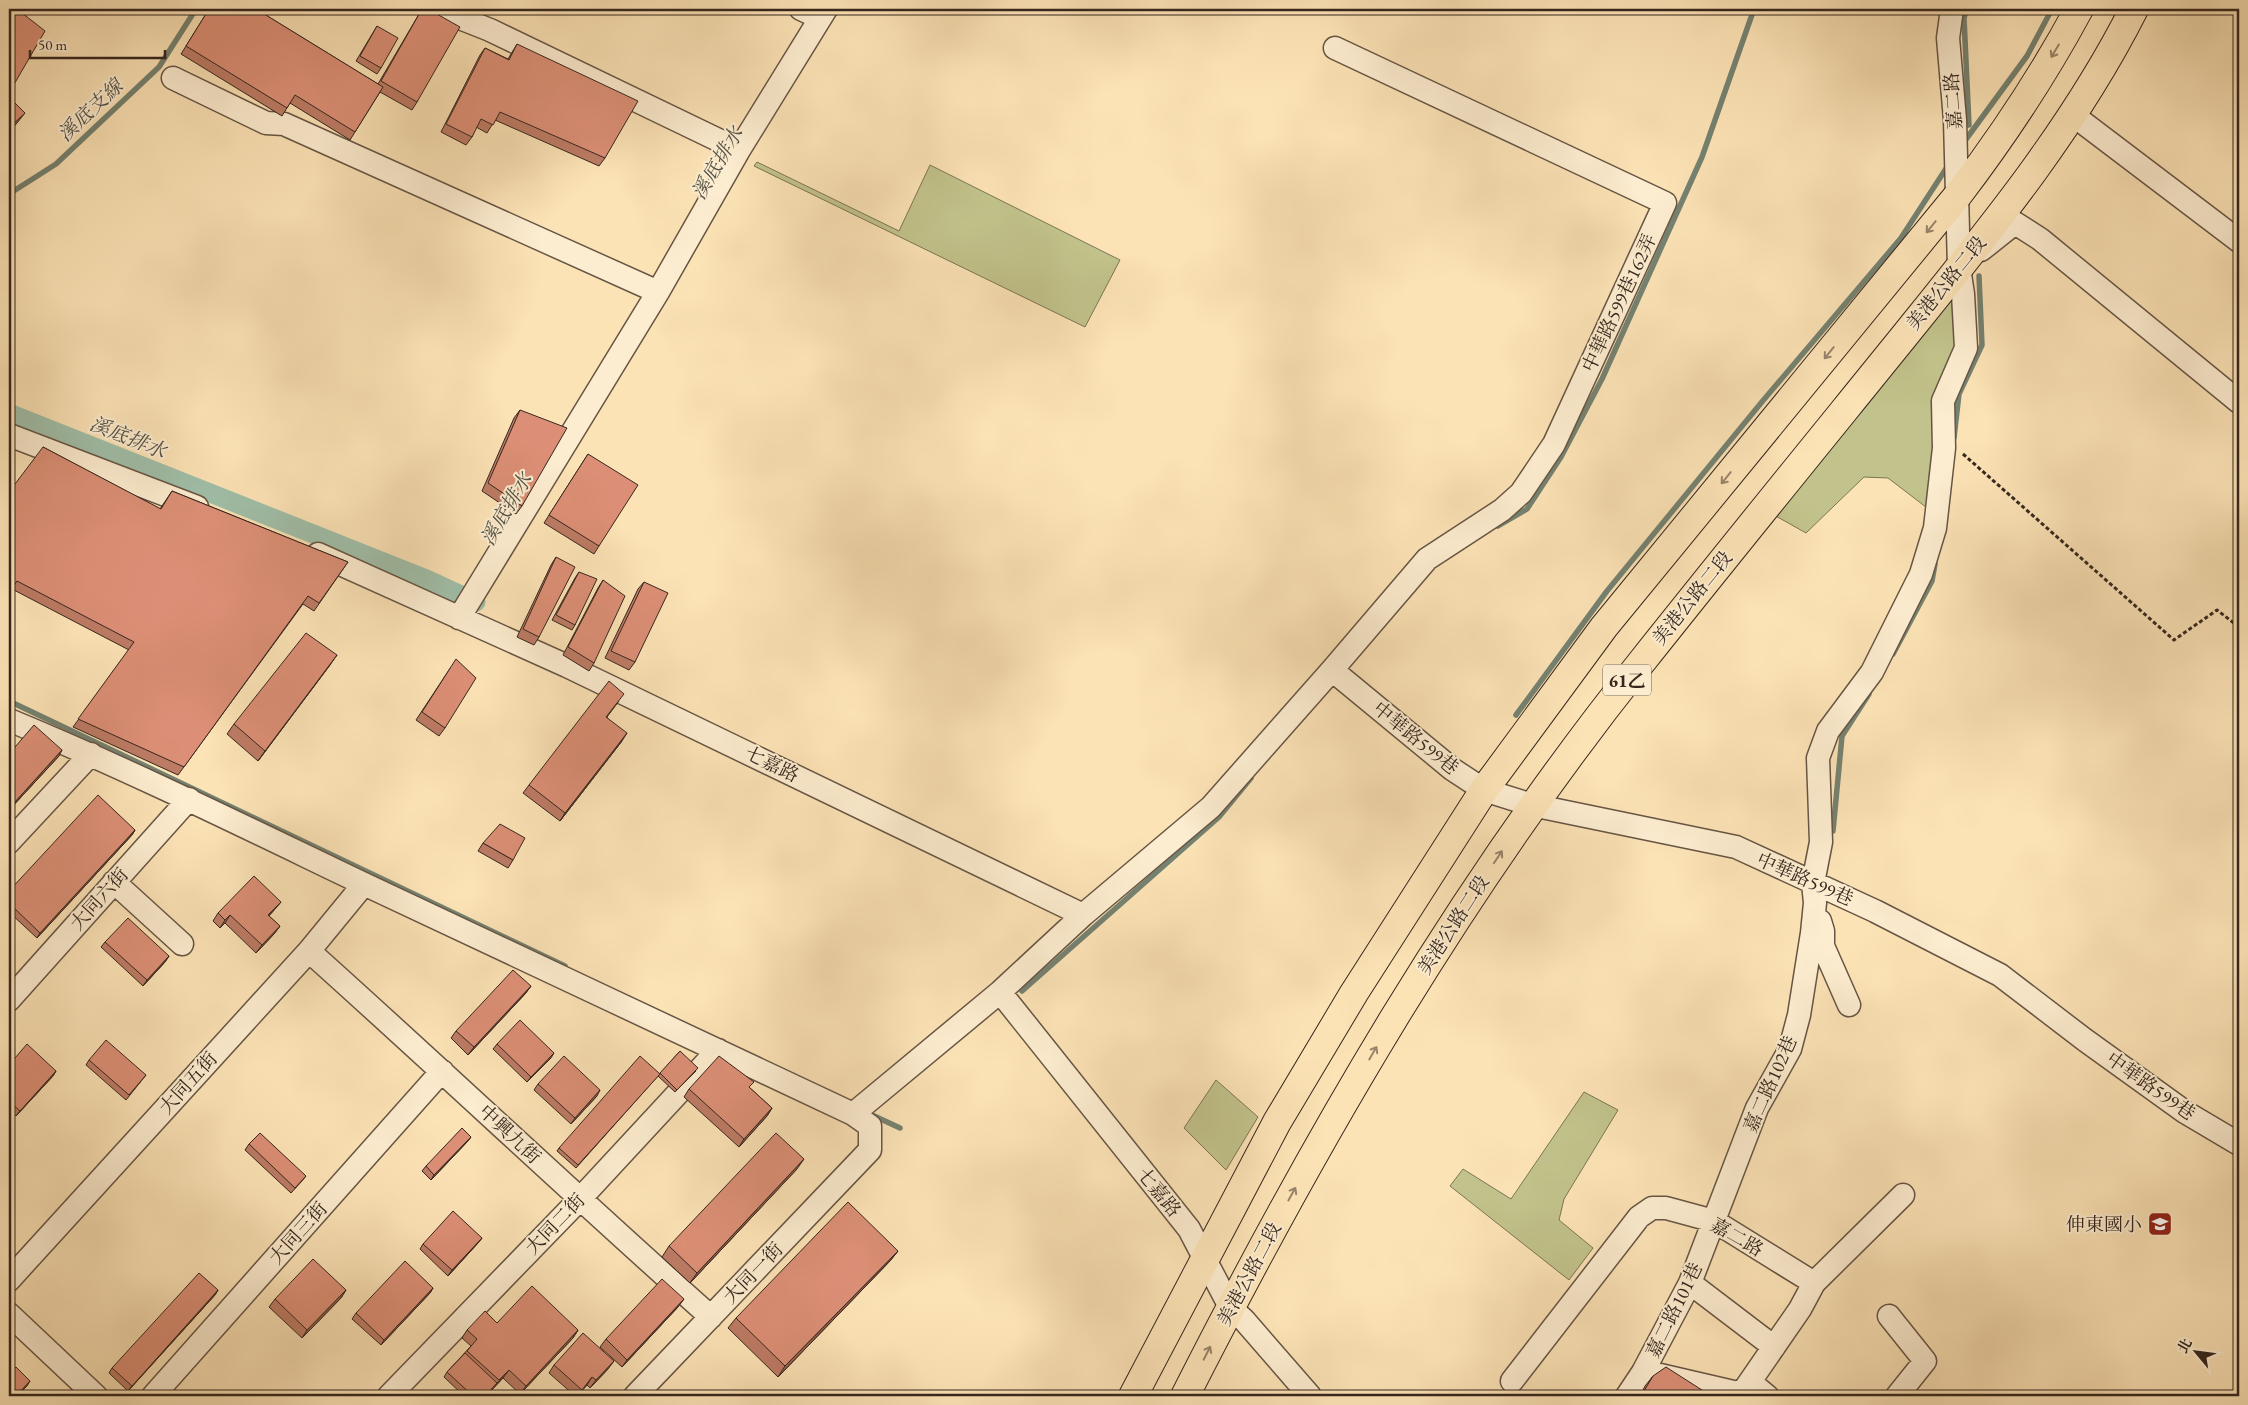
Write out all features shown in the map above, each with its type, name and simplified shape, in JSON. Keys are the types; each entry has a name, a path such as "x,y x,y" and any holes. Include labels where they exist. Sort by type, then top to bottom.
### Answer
{"main road":[{"name":"61乙","path":"1133,1396 1277,1122 1354,993 1484,790 1604,627 1958,195 1990,152 2079,9"},
{"name":"美港公路二段","path":"1185,1396 1230,1307 1374,1050 1441,942 1532,805 1637,667 1959,268 2014,197 2073,114 2134,9"}],"street":[{"path":"437,9 490,30 739,150"},
{"name":"嘉二路","path":"1952,9 1948,38 1955,120 1959,268"},
{"path":"459,618 658,292 815,12"},
{"name":"中華路599巷162弄","path":"1335,48 1665,203 1554,444 1521,493 1502,510 1427,559 1339,676"},
{"path":"174,78 266,123 284,124 658,292"},
{"path":"2073,114 2239,241"},
{"path":"1959,268 2015,223 2040,239 2239,402"},
{"name":"嘉二路102巷","path":"1714,1221 1758,1108 1790,1049 1798,1015 1821,842 1818,758 1828,731 1872,672 1921,574 1935,528 1944,448 1943,401 1966,348 1963,294 1959,268"},
{"path":"9,436 213,512"},
{"name":"七嘉路","path":"303,547 576,670 1083,915"},
{"path":"9,720 189,798 364,884 853,1114 1000,992 1083,915 1211,807 1339,676"},
{"name":"中華路599巷","path":"1339,676 1452,769 1484,790 1532,805 1736,847 1814,893 1875,910 2000,975 2085,1040 2185,1112 2239,1144"},
{"path":"9,842 91,754"},
{"name":"大同六街","path":"9,1000 189,798"},
{"path":"114,882 182,944"},
{"name":"大同五街","path":"9,1280 310,951 364,884"},
{"path":"1814,893 1823,931 1823,946 1849,1004"},
{"name":"中興九街","path":"310,951 442,1071 579,1200 711,1317"},
{"name":"七嘉路","path":"1000,992 1189,1229 1230,1307 1244,1320 1310,1396"},
{"name":"大同二街","path":"389,1396 579,1200 718,1050"},
{"name":"大同三街","path":"153,1396 442,1071"},
{"name":"大同一街","path":"635,1396 870,1150 870,1126 853,1114"},
{"path":"1643,1372 1750,1392 1774,1347 1800,1309 1814,1283 1903,1195"},
{"name":"嘉二路","path":"1512,1381 1639,1217 1652,1208 1666,1208 1714,1221 1814,1283"},
{"name":"嘉二路101巷","path":"1627,1396 1643,1372 1690,1283 1714,1221"},
{"path":"1690,1283 1774,1347"},
{"path":"9,1314 96,1396"},
{"path":"1889,1316 1925,1361 1897,1396"}],"path":[{"path":"1962,452 2174,640 2217,610 2239,627"}],"green space":[{"path":"757,162 899,231 930,165 1120,260 1085,327 754,166"},
{"path":"1963,292 1939,517 1888,478 1864,477 1806,533 1774,515 1942,300"},
{"path":"1216,1080 1258,1117 1226,1170 1184,1128"},
{"path":"1584,1092 1618,1110 1564,1199 1559,1220 1593,1248 1569,1280 1450,1186 1463,1169 1511,1199"}],"building":[{"path":"11,9 17,9 45,31 9,93 9,13"},
{"path":"209,9 256,9 383,87 355,132 295,95 287,108 186,46"},
{"path":"422,9 428,9 460,27 417,102 381,81"},
{"path":"377,26 398,38 381,68 360,56"},
{"path":"517,44 638,101 605,158 500,112 493,125 481,119 472,137 446,124 485,48 509,60"},
{"path":"9,97 25,113 9,128"},
{"path":"520,410 567,428 522,506 488,483"},
{"path":"43,447 161,509 172,491 348,562 319,603 308,596 184,767 78,719 134,642 17,581 9,593 9,492"},
{"path":"588,454 638,485 599,546 549,515"},
{"path":"556,557 575,567 539,637 523,629"},
{"path":"579,572 597,579 575,625 556,615"},
{"path":"603,580 625,596 594,663 568,647"},
{"path":"644,582 668,593 635,662 611,651"},
{"path":"306,633 337,655 265,751 234,724"},
{"path":"456,659 476,678 445,728 422,712"},
{"path":"609,681 624,694 606,717 627,733 565,813 529,785"},
{"path":"34,725 62,750 14,803 9,798 9,754"},
{"path":"98,795 135,830 40,933 9,903 9,891"},
{"path":"500,824 525,838 513,860 483,843"},
{"path":"254,876 281,902 268,915 280,926 262,945 230,915 225,920 218,913"},
{"path":"128,918 169,956 147,980 105,942"},
{"path":"513,970 531,986 474,1047 456,1031"},
{"path":"520,1020 554,1053 531,1077 497,1044"},
{"path":"106,1040 146,1075 129,1095 89,1060"},
{"path":"27,1044 56,1071 20,1111 9,1101 9,1065"},
{"path":"680,1051 698,1068 677,1090 660,1073"},
{"path":"564,1056 600,1090 575,1118 538,1084"},
{"path":"640,1056 660,1074 578,1165 559,1148"},
{"path":"719,1056 754,1082 749,1087 772,1108 744,1139 689,1089"},
{"path":"462,1128 471,1137 434,1175 426,1166"},
{"path":"260,1133 306,1176 295,1188 249,1144"},
{"path":"776,1133 804,1159 697,1273 669,1246"},
{"path":"848,1202 898,1251 785,1366 736,1318"},
{"path":"453,1211 482,1238 452,1270 423,1244"},
{"path":"313,1259 346,1290 307,1330 275,1299"},
{"path":"405,1261 433,1288 384,1340 356,1313"},
{"path":"199,1273 218,1290 132,1386 112,1368"},
{"path":"662,1279 684,1299 627,1360 606,1339"},
{"path":"532,1286 578,1330 526,1386 509,1370 499,1380 467,1351 477,1339 467,1330 485,1311 497,1323"},
{"path":"583,1333 614,1361 596,1380 592,1377 582,1390 554,1365"},
{"path":"465,1353 497,1383 485,1396 473,1396 447,1372"},
{"path":"16,1367 30,1381 16,1396 9,1396 9,1375"},
{"path":"1666,1367 1705,1392 1703,1396 1641,1396 1653,1376"}],"waterway":[{"name":"溪底支線","path":"9,194 56,164 159,67 196,9"},
{"path":"1498,526 1527,509 1561,457 1602,379 1702,157 1754,9"},
{"path":"1967,9 1964,18 1969,125"},
{"path":"1964,142 2027,56 2052,9"},
{"path":"1516,715 1607,591 1761,403 1901,238 1949,164"},
{"path":"1954,438 1959,394 1982,345 1979,276"},
{"name":"溪底排水","path":"9,413 424,578 476,602"},
{"path":"1893,654 1932,581 1935,564"},
{"path":"1833,831 1842,736 1869,694"},
{"path":"9,701 565,966"},
{"path":"1022,991 1219,817 1251,778"},
{"path":"870,1114 900,1128"}],"place":[{"name":"伸東國小","path":"2160,1224"}]}
